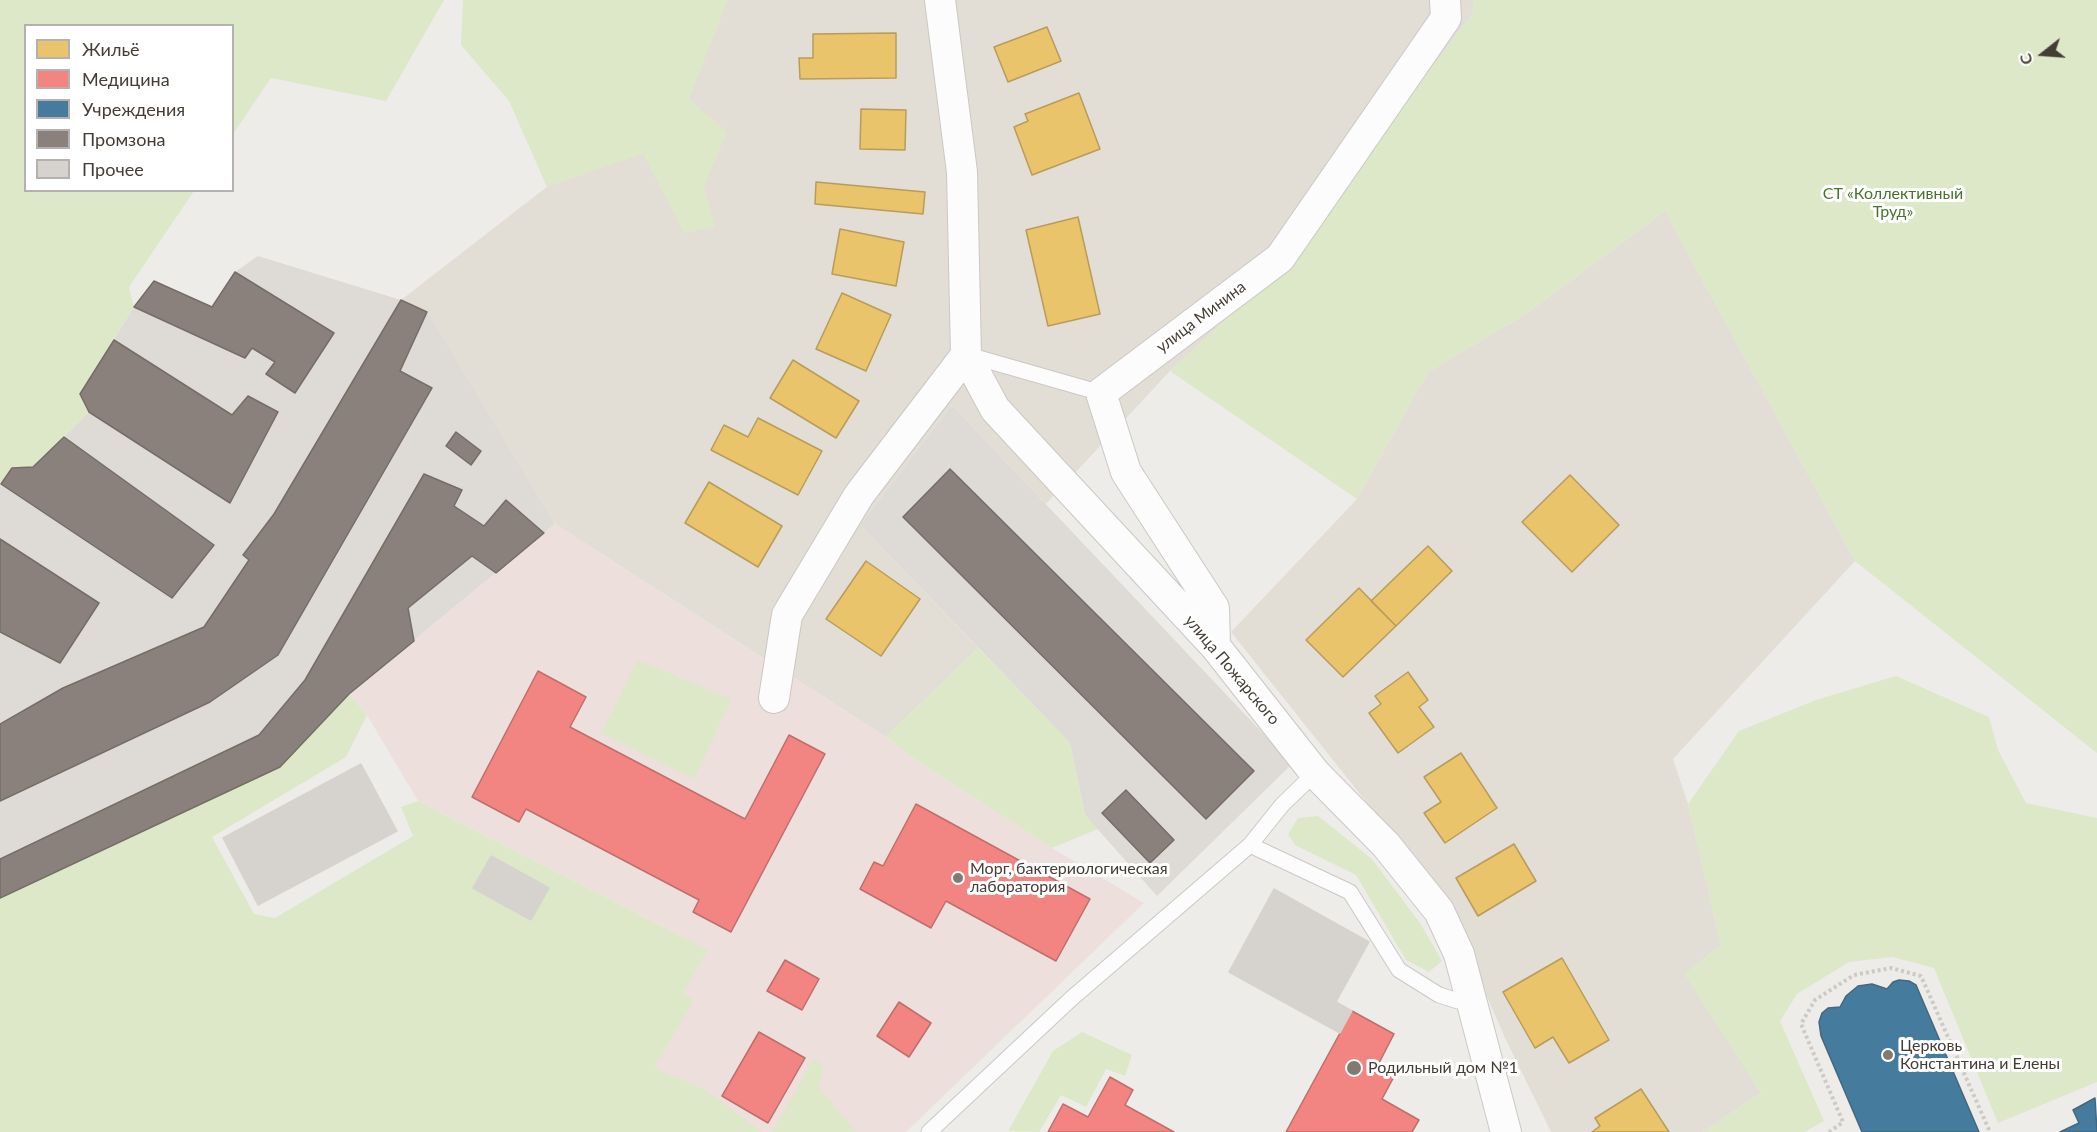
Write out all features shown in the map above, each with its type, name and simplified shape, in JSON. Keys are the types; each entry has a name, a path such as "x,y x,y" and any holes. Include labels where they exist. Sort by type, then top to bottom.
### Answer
{"street":[{"path":"774,698 787,615 859,495 966,355 962,172 940,0"},
{"name":"улица Минина","path":"1101,393 1280,258 1446,18 1445,0"},
{"name":"улица Пожарского","path":"966,355 995,409 1215,646 1315,773 1386,845 1438,911 1459,954 1506,1132"},
{"path":"1101,393 1126,472 1214,608 1215,646"}],"lane":[{"path":"966,355 1101,393"},
{"path":"929,1132 1072,998 1250,845 1282,805 1315,773"},
{"path":"1250,845 1350,892 1399,970 1439,995 1458,1001 1472,1001"}],"path":[{"path":"1829,1132 1843,1122 1801,1024 1815,1000 1854,975 1891,968 1921,976 1989,1132"}],"shaded area":[{"path":"674,0 1474,0 1473,13 1278,272 1170,371 1046,504 952,405 860,525 978,648 886,737 555,524 427,313 401,300 637,117"},
{"path":"1665,211 1855,561 1673,759 1688,804 1721,945 1685,974 1761,1093 1703,1132 1551,1132 1505,1038 1446,902 1231,632 1357,499 1428,372 1526,314"},
{"path":"258,256 401,300 427,312 555,524 349,694 280,767 0,898 0,486 12,468 34,467 89,412 80,394 134,307 154,281 212,307 235,272"},
{"path":"952,405 1292,764 1157,896 1085,815 1070,743 860,525"},
{"path":"555,524 886,737 913,758 1052,848 1144,903 906,1132 570,1132 681,936 418,801 367,715 349,694"}],"green space":[{"path":"0,0 444,0 386,101 271,78 234,133 234,24 24,24 24,192 193,192 129,287 134,307 80,394 89,412 33,467 12,468 0,485"},
{"path":"463,0 728,0 689,99 727,132 704,187 715,227 684,233 643,154 547,187 509,101 461,45"},
{"name":"СТ «Коллективный Труд»","path":"1474,0 2097,0 2097,753 1855,561 1665,211 1526,314 1428,372 1357,499 1170,371 1278,272 1473,13"},
{"path":"978,648 1070,743 1085,815 1098,829 1052,848 913,758 886,737"},
{"path":"637,660 732,699 694,779 601,733"},
{"path":"1896,676 1989,717 1998,750 2026,803 2097,818 2097,1082 1998,1123 1934,968 1892,957 1849,962 1797,994 1780,1021 1824,1121 1804,1132 1703,1132 1761,1093 1684,974 1721,945 1688,804 1739,731 1816,700"},
{"path":"349,694 367,715 346,757 212,837 254,914 275,918 413,836 401,807 418,801 708,950 683,992 693,1001 654,1068 706,1090 762,1132 0,1132 0,898 280,767"},
{"path":"1318,816 1372,859 1420,923 1442,961 1429,972 1406,960 1356,875 1295,845 1288,834 1298,818"},
{"path":"1082,1032 1132,1055 1125,1076 1106,1069 1086,1107 1061,1095 1039,1132 1008,1131 1053,1051"},
{"path":"813,1059 824,1066 819,1087 856,1132 772,1132"}],"building: Жильё":[{"path":"1047,27 1061,61 1008,82 994,47"},
{"path":"896,33 896,78 800,79 799,58 813,58 813,34"},
{"path":"1079,93 1100,149 1032,175 1014,127 1028,121 1025,114"},
{"path":"861,109 906,110 905,150 860,149"},
{"path":"816,182 925,192 923,214 815,204"},
{"path":"1078,217 1100,314 1048,326 1026,230"},
{"path":"840,229 904,242 896,286 832,274"},
{"path":"842,293 891,315 866,371 816,349"},
{"path":"793,360 859,401 836,438 770,398"},
{"path":"758,418 822,451 798,495 711,450 724,425 748,437"},
{"path":"1570,475 1619,525 1572,572 1522,522"},
{"path":"709,482 782,526 758,567 685,523"},
{"path":"1428,546 1452,571 1396,626 1371,601"},
{"path":"866,561 920,599 881,656 826,619"},
{"path":"1359,588 1396,626 1343,677 1306,640"},
{"path":"1408,672 1428,700 1419,707 1434,727 1398,753 1369,713 1381,704 1375,696"},
{"path":"1461,753 1497,808 1445,843 1424,813 1441,802 1424,777"},
{"path":"1514,844 1536,881 1478,916 1456,878"},
{"path":"1562,958 1609,1040 1569,1063 1553,1037 1535,1048 1503,992"},
{"path":"1641,1089 1669,1132 1592,1132 1600,1126 1595,1118"}],"building: Медицина":[{"path":"538,671 586,697 570,727 745,819 789,735 825,754 731,932 693,912 699,900 526,809 519,822 472,797"},
{"name":"Морг, бактериологическая лаборатория","path":"916,804 1090,899 1056,961 946,901 931,928 860,889 874,862 883,866"},
{"path":"785,960 819,979 802,1010 767,991"},
{"path":"899,1002 931,1023 909,1057 877,1036"},
{"name":"Родильный дом №1","path":"1352,1011 1394,1034 1379,1063 1396,1073 1382,1099 1419,1120 1412,1132 1286,1132"},
{"path":"759,1032 805,1058 768,1123 722,1096"},
{"path":"1110,1077 1133,1090 1125,1105 1174,1132 1048,1132 1063,1104 1088,1117"}],"building: Учреждения":[{"name":"Церковь Константина и Елены","path":"1909,981 1916,985 1979,1132 1862,1132 1821,1036 1819,1022 1822,1013 1828,1008 1840,1007 1846,996 1858,986 1872,984 1887,989 1893,982"},
{"path":"2095,1098 2097,1132 2060,1132 2079,1123 2073,1110"}],"building: Промзона":[{"path":"235,272 334,333 295,393 266,374 275,362 252,348 245,358 134,307 154,281 212,307"},
{"path":"401,300 427,312 400,371 432,388 278,655 210,702 0,801 0,724 63,688 204,627 249,560 243,555 274,514"},
{"path":"114,340 232,415 248,396 278,412 230,503 89,412 80,394"},
{"path":"456,432 481,451 471,465 446,446"},
{"path":"64,437 214,545 172,598 1,484 12,468 33,467"},
{"path":"950,469 1254,771 1206,819 903,517"},
{"path":"424,474 462,490 454,506 484,526 506,500 544,533 496,573 472,556 408,608 414,641 349,694 280,767 0,898 0,859 259,735 305,680"},
{"path":"0,539 99,603 60,663 0,632"},
{"path":"1126,790 1174,840 1150,863 1102,813"}],"building: Прочее":[{"path":"361,764 397,831 258,905 223,838"},
{"path":"491,856 549,888 531,920 473,888"},
{"path":"1274,889 1369,942 1336,1002 1352,1011 1340,1033 1229,972"}],"place":[{"name":"Морг, бактериологическая лаборатория","path":"958,878"},
{"name":"Церковь Константина и Елены","path":"1888,1055"},
{"name":"Родильный дом №1","path":"1354,1068"}]}
